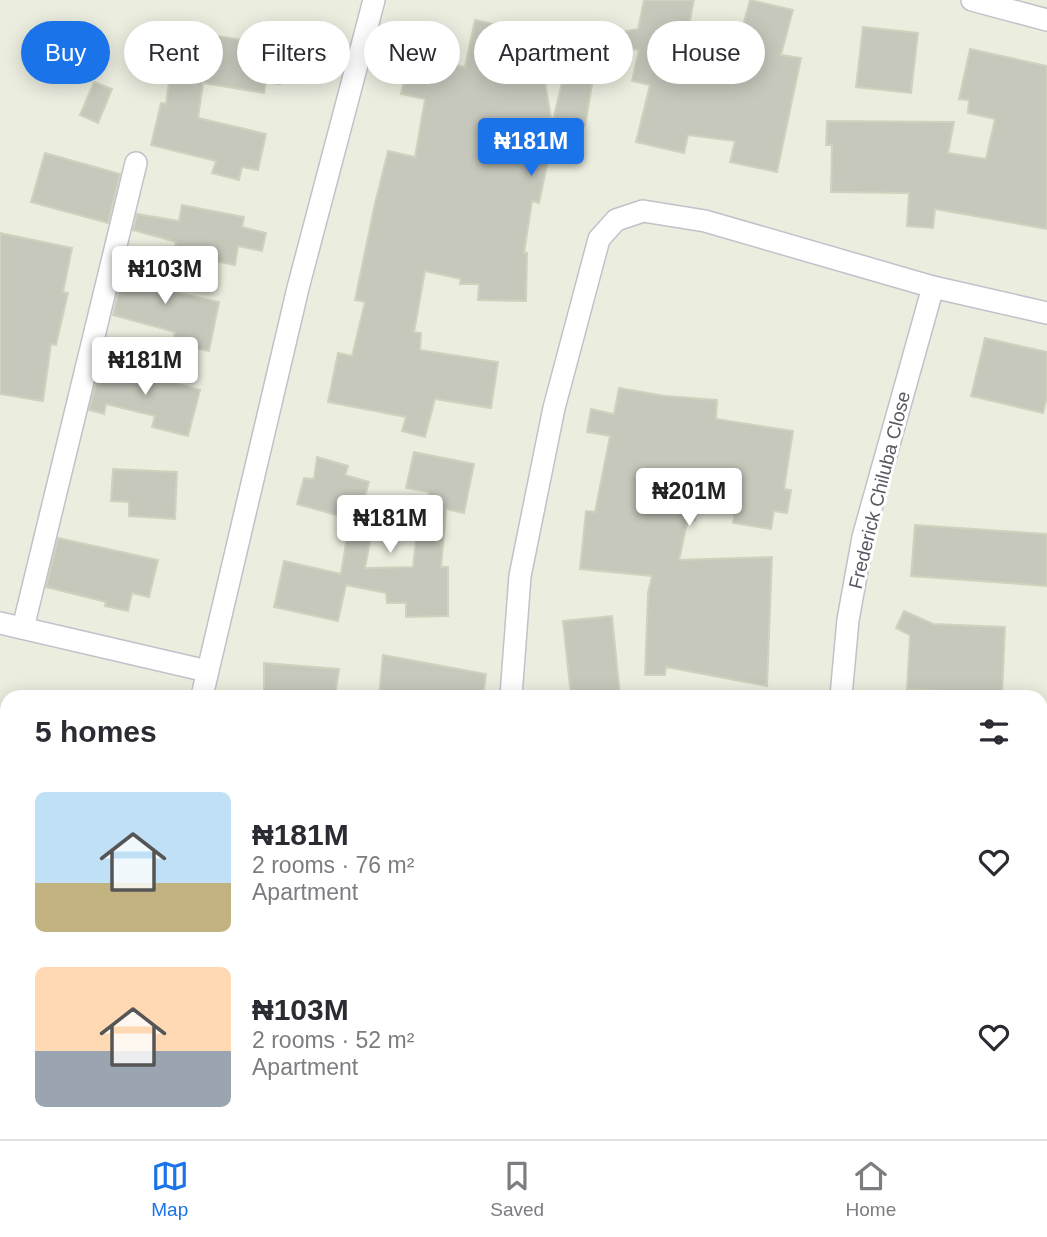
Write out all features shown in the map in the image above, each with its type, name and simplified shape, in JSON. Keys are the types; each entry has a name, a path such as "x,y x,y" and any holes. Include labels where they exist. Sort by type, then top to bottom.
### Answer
{"street":[{"path":"203,690 298,288 374,0"},
{"path":"972,0 1047,20"},
{"path":"23,628 136,163"},
{"path":"511,690 520,576 554,408 598,239 616,220 643,211 705,221 933,287 1047,313"},
{"name":"Frederick Chiluba Close","path":"842,690 848,620 863,537 933,287"},
{"path":"0,623 207,671"}],"building":[{"path":"644,0 694,0 690,21 647,21 647,84 765,84 765,21 744,21 750,0 793,10 781,55 801,58 777,172 730,162 735,141 688,135 684,153 636,142 650,85 633,81 639,50 633,49 633,30 638,29"},
{"path":"474,25 474,84 545,84 552,124 562,84 592,84 585,126 571,124 569,135 554,132 539,203 532,201 524,253 527,253 526,301 478,300 479,284 460,284 461,279 425,271 414,332 421,333 420,350 498,362 491,408 435,399 425,437 402,431 406,417 328,402 338,353 352,356 365,302 355,300 388,151 415,157 425,99 401,94 403,84 460,84 460,66 465,67"},
{"path":"863,27 918,33 911,93 856,87"},
{"path":"223,37 237,39 237,84 266,84 264,93 209,84 223,84"},
{"path":"970,49 1047,66 1047,229 935,209 933,228 907,226 909,193 831,192 832,145 826,145 827,121 954,122 948,153 986,159 995,119 968,113 969,100 959,99"},
{"path":"93,84 112,89 98,123 80,115"},
{"path":"169,84 203,84 198,118 266,134 258,170 242,167 239,180 212,173 216,161 151,145 161,103 166,104"},
{"path":"45,153 120,174 108,223 31,202"},
{"path":"182,205 244,217 242,227 266,233 262,251 238,246 235,265 173,253 176,242 133,230 137,214 179,221"},
{"path":"0,233 72,248 63,292 68,293 56,345 51,344 43,401 0,394"},
{"path":"126,259 168,268 164,290 219,302 209,351 173,343 175,332 113,315"},
{"path":"985,338 1047,352 1047,397 1043,413 971,396"},
{"path":"103,356 117,359 115,367 200,390 188,436 152,427 155,416 106,404 104,414 89,410"},
{"path":"619,388 665,396 717,400 716,419 793,431 784,489 791,490 787,513 774,511 771,529 733,523 736,503 698,499 695,520 688,519 679,560 772,557 767,686 666,667 665,675 645,675 648,593 652,576 580,569 586,511 595,512 610,436 587,432 591,409 614,414"},
{"path":"414,452 474,464 464,513 446,509 441,567 448,567 448,616 406,617 406,603 387,603 386,593 346,585 338,621 274,607 284,561 341,574 347,537 370,541 365,568 413,567 417,532 420,533 429,492 406,488"},
{"path":"317,457 348,466 345,475 369,482 358,521 297,504 304,478 314,479"},
{"path":"113,469 177,472 175,519 129,516 129,502 111,501"},
{"path":"915,525 1047,534 1047,586 911,576"},
{"path":"58,538 158,560 149,597 132,593 128,611 105,606 106,602 46,587"},
{"path":"904,611 933,624 1005,627 1002,690 907,689 910,635 896,628"},
{"path":"612,616 619,690 570,690 563,621"},
{"path":"383,655 486,674 484,690 380,690"},
{"path":"264,663 339,669 336,690 264,690"}]}
